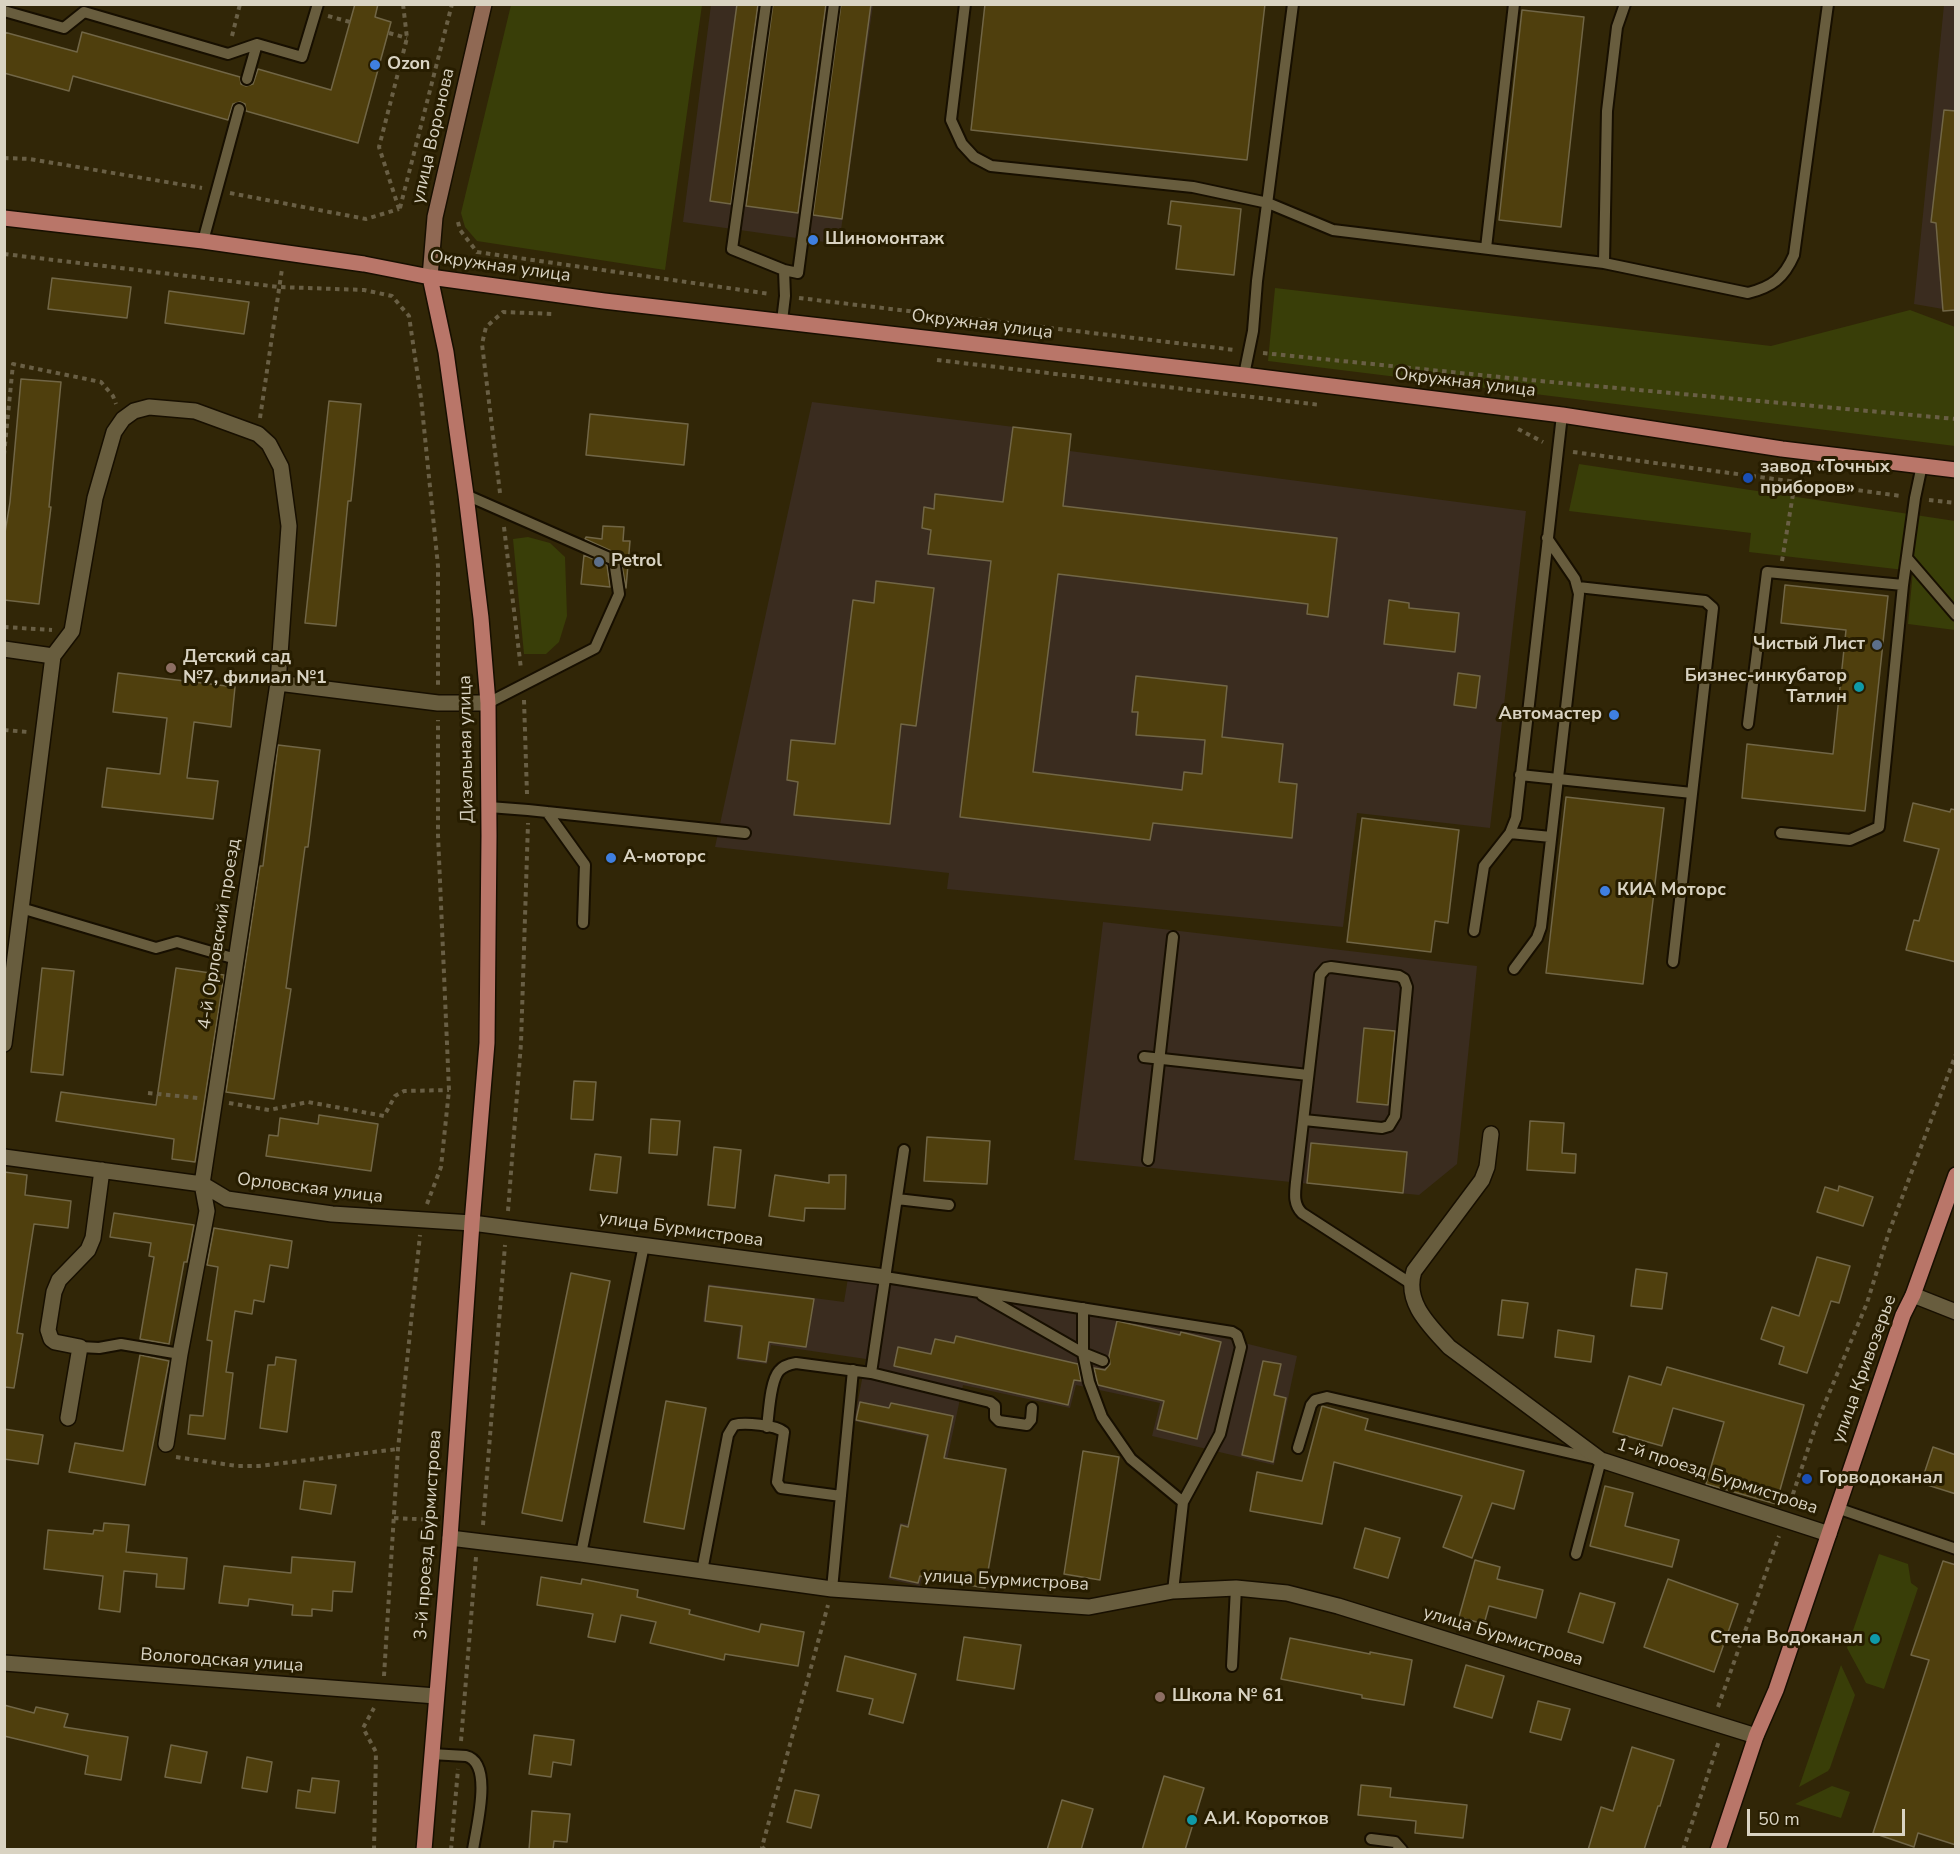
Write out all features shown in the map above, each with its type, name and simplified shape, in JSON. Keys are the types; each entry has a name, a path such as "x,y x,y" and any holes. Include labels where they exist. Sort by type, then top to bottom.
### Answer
{"main road":[{"name":"улица Воронова","path":"430,277 435,217 484,4"},
{"name":"Окружная улица","path":"4,218 203,241 364,264 430,277 604,301 1244,375 1562,415 1782,449 1956,470"},
{"name":"Дизельная улица","path":"430,277 446,351 466,495 481,618 488,703 487,1043 472,1223"},
{"name":"улица Кривозерье","path":"1718,1850 1756,1736 1776,1690 1903,1316 1913,1295 1956,1174"},
{"name":"3-й проезд Бурмистрова","path":"424,1850 450,1538 472,1223"}],"street":[{"path":"4,1044 53,656 72,631 95,498 114,432 123,418 134,411 148,407 195,411 258,434"},
{"name":"4-й Орловский проезд","path":"166,1444 180,1354 207,1212 202,1184 278,683 289,526 281,467 269,444 258,434"},
{"path":"4,649 53,656"},
{"path":"278,683 438,704 488,703"},
{"path":"1410,1283 1414,1271 1482,1180 1487,1167 1491,1134"},
{"name":"Орловская улица","path":"4,1156 202,1184 227,1199 332,1214 472,1223"},
{"path":"68,1418 80,1347 55,1342 51,1339 48,1330 54,1292 59,1280 88,1250 93,1238 102,1170"},
{"name":"улица Бурмистрова","path":"472,1223 885,1277"},
{"name":"1-й проезд Бурмистрова","path":"1410,1283 1417,1307 1449,1347 1601,1460 1829,1534"},
{"path":"1913,1295 1956,1312"},
{"name":"улица Бурмистрова","path":"450,1538 485,1534 581,1554 832,1590 1089,1608 1173,1591 1236,1588 1287,1593 1338,1606 1756,1736"},
{"name":"Вологодская улица","path":"4,1663 436,1696"}],"lane":[{"path":"766,4 732,249 784,270 798,273 834,4"},
{"path":"965,4 951,120 962,144 974,157 991,166 1193,187 1268,202 1333,230 1604,263 1748,292 1762,289 1776,281 1788,269 1794,255 1828,4"},
{"path":"1244,375 1293,4"},
{"path":"1486,248 1514,4"},
{"path":"1604,263 1607,111 1617,27 1625,4"},
{"path":"4,11 64,28 84,12 228,54 257,44 302,57 317,8"},
{"path":"247,79 257,44"},
{"path":"203,241 239,109"},
{"path":"782,321 784,270"},
{"path":"1474,931 1484,866 1510,833 1516,818 1562,415"},
{"path":"1781,833 1850,840 1879,827 1903,585 1922,465"},
{"path":"466,495 614,560 619,594 595,648 488,703"},
{"path":"1514,969 1539,933 1578,586 1547,538"},
{"path":"1907,558 1956,615"},
{"path":"1748,724 1767,572 1903,585"},
{"path":"1578,586 1705,601 1713,608 1673,962"},
{"path":"1521,775 1692,793"},
{"path":"489,807 745,833"},
{"path":"547,812 585,865 583,923"},
{"path":"1510,833 1551,837"},
{"path":"21,908 156,948 177,942 236,959"},
{"path":"1148,1160 1173,937"},
{"path":"1304,1120 1382,1128 1393,1122 1407,987 1404,979 1399,976 1331,967 1322,971 1320,975 1296,1182 1295,1202 1298,1209 1410,1283"},
{"path":"1144,1057 1308,1075"},
{"path":"871,1373 904,1150"},
{"path":"897,1199 949,1205"},
{"path":"581,1554 644,1245"},
{"path":"885,1277 1232,1332 1240,1341 1241,1347 1220,1434 1183,1502 1173,1591"},
{"path":"975,1290 1083,1353 1103,1361"},
{"path":"1083,1308 1083,1353 1095,1402 1106,1425 1131,1459 1183,1502"},
{"path":"80,1347 99,1348 122,1344 180,1354"},
{"path":"767,1427 774,1381 778,1371 796,1363 871,1373 990,1402 995,1406 995,1417 999,1421 1027,1425 1031,1420 1032,1408"},
{"path":"832,1590 853,1370"},
{"path":"1298,1448 1311,1405 1315,1400 1327,1397 1601,1460 1576,1554"},
{"path":"702,1571 730,1430 734,1425 780,1429 785,1435 777,1482 779,1486 841,1496"},
{"path":"1837,1508 1956,1549"},
{"path":"1232,1666 1236,1588"},
{"path":"431,1754 459,1755 474,1759 482,1780 473,1850"},
{"path":"1371,1839 1395,1842 1402,1850"}],"path":[{"path":"228,54 240,4"},
{"path":"399,209 379,147 407,38 403,4"},
{"path":"399,209 452,4"},
{"path":"317,8 350,22"},
{"path":"388,33 407,38"},
{"path":"4,158 30,159 218,190 366,219 399,209"},
{"path":"458,222 460,230 477,252 784,296 1248,352 1956,419"},
{"path":"258,434 284,253"},
{"path":"4,254 279,287 364,290 393,296 409,316 421,398 438,567 438,835 449,1090 441,1167 421,1220 398,1449 382,1692 363,1728 376,1752 374,1850"},
{"path":"451,1850 476,1557 485,1534 521,1043 529,838 524,685 482,344 486,327 503,312 558,314"},
{"path":"936,360 1325,405"},
{"path":"4,455 13,364 101,382 112,396 123,418"},
{"path":"1515,427 1558,450 1956,502"},
{"path":"1780,573 1795,482"},
{"path":"4,627 72,631"},
{"path":"1719,1704 1817,1422 1867,1303 1889,1232 1956,1054"},
{"path":"148,1093 215,1100 269,1110 308,1102 384,1116 395,1096 404,1091 449,1090"},
{"path":"166,1444 167,1450 176,1457 237,1466 259,1466 398,1449"},
{"path":"765,1850 762,1846 832,1590"},
{"path":"1683,1850 1724,1726"}],"shaded area":[{"path":"711,5 873,5 839,244 683,222"},
{"path":"1944,5 1955,5 1955,308 1943,309 1914,304"},
{"path":"812,402 1071,434 1070,451 1526,511 1490,828 1357,813 1343,927 947,889 949,873 715,847"},
{"path":"1103,922 1477,966 1457,1164 1419,1195 1074,1160"},
{"path":"848,1278 1183,1328 1297,1356 1274,1465 1152,1436 1160,1403 1076,1385 1070,1408 963,1385 920,1586 888,1579 900,1523 908,1524 926,1437 854,1421 866,1359 771,1345 767,1364 736,1360 740,1327 703,1322 708,1284 844,1302"}],"green space":[{"path":"511,5 702,5 665,270 477,241 465,227 461,213"},
{"path":"1275,288 1771,346 1910,310 1955,327 1955,446 1268,361"},
{"path":"1579,464 1955,521 1955,630 1908,624 1913,571 1749,552 1751,533 1569,511"},
{"path":"528,537 550,543 565,557 567,616 559,642 546,654 524,654 513,539"},
{"path":"1879,1554 1908,1564 1911,1583 1918,1588 1884,1689 1866,1683 1847,1648"},
{"path":"1841,1665 1855,1695 1830,1768 1799,1787"},
{"path":"1832,1786 1850,1792 1841,1818 1795,1804"}],"building":[{"path":"355,4 378,4 375,17 391,22 358,143 246,111 245,104 240,102 233,104 228,120 73,76 69,91 4,73 4,32 77,52 82,32 240,77 241,84 246,86 253,84 258,69 331,90"},
{"path":"737,4 758,4 731,204 710,201"},
{"path":"773,4 826,4 798,213 746,206"},
{"path":"841,4 871,4 842,219 813,215"},
{"path":"985,4 1265,4 1247,160 971,130"},
{"path":"1522,10 1584,17 1561,227 1499,220"},
{"path":"1944,110 1956,111 1956,310 1943,311 1936,223 1931,222"},
{"path":"1171,201 1241,209 1234,275 1176,269 1181,226 1168,224"},
{"path":"52,278 131,287 127,318 48,309"},
{"path":"169,291 249,302 244,334 165,323"},
{"path":"21,379 61,382 49,507 51,507 39,604 4,600 4,539 10,502"},
{"path":"329,401 361,404 351,501 348,501 336,626 305,623"},
{"path":"590,414 688,424 684,465 586,455"},
{"path":"1013,427 1071,434 1063,506 1337,538 1328,617 1307,614 1308,604 1058,574 1033,772 1182,790 1184,772 1202,774 1205,740 1136,735 1138,712 1132,712 1136,676 1227,686 1222,737 1283,744 1279,782 1297,784 1292,838 1153,823 1150,840 960,817 991,561 928,554 931,530 922,528 924,507 934,509 935,494 1003,502"},
{"path":"603,526 624,527 623,541 630,541 626,588 620,555 585,539 586,537 602,539"},
{"path":"584,555 607,565 610,587 581,584"},
{"path":"876,581 934,588 916,726 901,724 890,824 794,815 798,782 787,780 791,740 835,744 853,600 874,603"},
{"name":"Бизнес-инкубатор Татлин","path":"1785,585 1888,596 1865,811 1742,798 1747,744 1833,754 1846,630 1781,623"},
{"path":"1389,600 1409,603 1409,608 1459,613 1455,652 1384,644"},
{"path":"118,673 235,687 231,727 194,722 187,778 218,781 213,819 102,807 107,768 160,774 167,718 113,712"},
{"path":"1458,673 1480,676 1476,708 1454,705"},
{"path":"278,745 320,750 308,847 305,847 286,988 291,989 274,1099 226,1092 260,866 263,866"},
{"name":"КИА Моторс","path":"1566,797 1664,808 1643,984 1546,973"},
{"path":"1913,803 1950,812 1951,809 1956,810 1956,962 1906,950 1914,920 1919,921 1939,849 1904,841"},
{"path":"1362,818 1459,830 1448,923 1435,921 1431,952 1347,942"},
{"path":"42,968 74,971 63,1075 31,1072"},
{"path":"176,968 224,975 195,1162 172,1159 174,1139 56,1121 61,1092 156,1105"},
{"path":"1364,1028 1395,1031 1388,1105 1357,1102"},
{"path":"574,1081 596,1082 593,1120 571,1119"},
{"path":"319,1115 378,1124 371,1171 266,1156 269,1135 278,1136 280,1118 318,1124"},
{"path":"651,1119 680,1121 677,1155 649,1153"},
{"path":"1530,1121 1564,1123 1562,1153 1576,1154 1575,1173 1527,1170"},
{"path":"927,1137 990,1141 987,1184 924,1181"},
{"path":"1311,1143 1407,1152 1403,1193 1307,1183"},
{"path":"714,1147 741,1150 735,1208 708,1205"},
{"path":"595,1154 621,1157 617,1193 590,1190"},
{"path":"4,1172 27,1175 25,1195 71,1201 68,1228 34,1224 17,1333 23,1334 14,1388 4,1387"},
{"path":"775,1175 829,1183 829,1175 846,1175 845,1209 805,1208 804,1221 769,1216"},
{"path":"1839,1186 1873,1197 1863,1226 1817,1212 1825,1187 1838,1191"},
{"path":"114,1213 194,1225 187,1262 184,1262 169,1344 140,1339 154,1257 149,1256 151,1243 110,1237"},
{"path":"214,1228 292,1241 288,1268 270,1265 264,1302 254,1300 252,1314 235,1311 226,1372 233,1373 225,1439 188,1434 190,1415 203,1416 212,1341 207,1340 218,1267 207,1265"},
{"path":"1817,1257 1850,1266 1839,1303 1831,1301 1807,1373 1779,1364 1784,1347 1761,1339 1772,1307 1799,1316"},
{"path":"1636,1269 1667,1273 1662,1309 1631,1306"},
{"path":"571,1273 610,1281 562,1521 522,1513"},
{"path":"709,1286 814,1299 806,1347 769,1342 766,1362 738,1358 742,1326 705,1321"},
{"path":"1502,1300 1528,1303 1523,1338 1498,1335"},
{"path":"1117,1321 1180,1335 1181,1332 1221,1342 1197,1439 1157,1429 1164,1401 1098,1385 1094,1368 1105,1370 1110,1364 1109,1356"},
{"path":"1558,1330 1594,1336 1591,1362 1555,1357"},
{"path":"956,1336 1078,1364 1081,1381 1074,1380 1068,1405 894,1366 898,1347 931,1354 935,1339 954,1343"},
{"path":"140,1355 169,1361 145,1485 69,1472 75,1443 123,1451"},
{"path":"276,1357 296,1360 287,1432 260,1428 268,1365 275,1365"},
{"path":"1263,1361 1281,1364 1274,1395 1286,1398 1273,1462 1242,1455"},
{"path":"1667,1367 1804,1405 1776,1504 1706,1484 1724,1422 1673,1408 1662,1446 1613,1432 1629,1376 1661,1385"},
{"path":"666,1401 706,1408 684,1529 644,1522"},
{"path":"860,1402 889,1408 891,1403 953,1416 944,1458 1006,1469 985,1588 920,1576 918,1583 890,1577 901,1525 908,1527 928,1435 856,1420"},
{"path":"1322,1406 1368,1419 1365,1430 1524,1471 1514,1509 1492,1503 1472,1558 1443,1547 1462,1496 1334,1462 1322,1524 1250,1511 1257,1472 1302,1481"},
{"path":"4,1429 43,1435 38,1464 4,1459"},
{"path":"1933,1447 1956,1455 1956,1494 1921,1483"},
{"path":"1083,1451 1119,1457 1100,1580 1064,1574"},
{"path":"304,1481 336,1485 331,1514 300,1509"},
{"path":"1605,1486 1633,1493 1625,1526 1679,1540 1672,1567 1590,1546"},
{"path":"104,1523 129,1525 126,1552 187,1558 184,1589 156,1587 157,1574 124,1571 120,1612 99,1609 103,1576 44,1569 48,1530 93,1534 94,1530 103,1531"},
{"path":"1365,1528 1400,1538 1388,1578 1354,1568"},
{"path":"292,1557 355,1562 352,1592 333,1591 332,1611 312,1609 312,1616 292,1615 293,1605 249,1599 248,1606 219,1603 224,1566 291,1573"},
{"path":"1475,1560 1500,1567 1497,1579 1543,1590 1536,1618 1489,1606 1484,1624 1459,1617"},
{"name":"Горводоканал","path":"1943,1561 1956,1565 1956,1845 1918,1833 1914,1847 1873,1833 1929,1660 1911,1655"},
{"path":"541,1577 581,1584 582,1579 638,1590 637,1597 690,1610 689,1614 759,1632 761,1624 804,1632 798,1666 725,1654 724,1660 650,1643 656,1622 621,1615 615,1642 588,1637 593,1614 537,1605"},
{"path":"1668,1579 1738,1604 1714,1672 1644,1647"},
{"path":"1580,1593 1615,1603 1603,1643 1568,1632"},
{"path":"964,1637 1021,1645 1014,1689 957,1680"},
{"path":"1290,1638 1412,1660 1404,1705 1362,1698 1362,1695 1281,1679"},
{"path":"845,1656 916,1674 903,1723 869,1714 873,1699 837,1691"},
{"path":"1466,1665 1504,1676 1492,1718 1454,1707"},
{"path":"1538,1701 1570,1709 1561,1740 1530,1732"},
{"path":"4,1705 34,1713 36,1707 68,1714 64,1727 128,1737 121,1780 85,1774 88,1756 4,1736"},
{"path":"534,1735 574,1740 571,1765 553,1762 551,1777 529,1774"},
{"path":"171,1745 207,1752 201,1783 165,1777"},
{"path":"1632,1747 1674,1760 1644,1850 1588,1850 1601,1807 1613,1811"},
{"path":"247,1757 272,1762 267,1792 242,1788"},
{"path":"1164,1776 1204,1788 1185,1850 1142,1850"},
{"path":"312,1778 339,1781 335,1813 296,1808 298,1790 310,1792"},
{"path":"1361,1785 1391,1788 1390,1797 1467,1805 1463,1838 1415,1833 1416,1821 1358,1815"},
{"path":"795,1790 819,1795 811,1828 787,1822"},
{"path":"1062,1800 1093,1809 1081,1850 1047,1850"},
{"path":"532,1811 570,1814 567,1842 554,1841 553,1850 529,1850"}],"place":[{"name":"Ozon","path":"375,65"},
{"name":"Шиномонтаж","path":"813,240"},
{"name":"завод «Точных приборов»","path":"1748,478"},
{"name":"Petrol","path":"599,562"},
{"name":"Чистый Лист","path":"1877,645"},
{"name":"Детский сад №7, филиал №1","path":"171,668"},
{"name":"Бизнес-инкубатор Татлин","path":"1859,687"},
{"name":"Автомастер","path":"1614,715"},
{"name":"А-моторс","path":"611,858"},
{"name":"КИА Моторс","path":"1605,891"},
{"name":"Горводоканал","path":"1807,1479"},
{"name":"Стела Водоканал","path":"1875,1639"},
{"name":"Школа № 61","path":"1160,1697"},
{"name":"А.И. Коротков","path":"1192,1820"}]}
